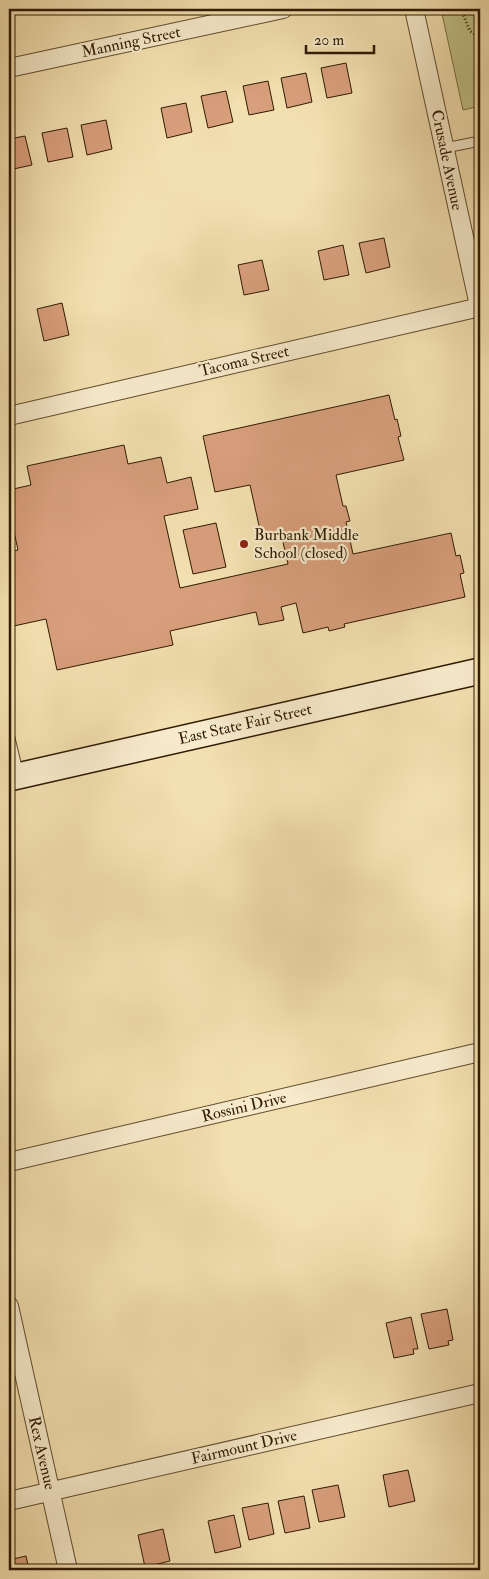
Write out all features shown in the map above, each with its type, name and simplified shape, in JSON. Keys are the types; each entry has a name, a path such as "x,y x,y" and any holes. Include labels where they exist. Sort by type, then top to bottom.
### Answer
{"street":[{"name":"Manning Street","path":"9,68 283,9"},
{"name":"Crusade Avenue","path":"414,9 480,309"},
{"name":"Tacoma Street","path":"9,416 480,309"},
{"name":"East State Fair Street","path":"14,777 480,671"},
{"name":"Rossini Drive","path":"9,1162 480,1052"},
{"name":"Rex Avenue","path":"9,1306 68,1570"},
{"name":"Fairmount Drive","path":"9,1501 480,1393"}],"lane":[{"path":"445,148 480,142"},
{"path":"9,734 14,777"}],"path":[{"path":"461,9 470,30 480,38"}],"green space":[{"path":"441,9 480,9 480,106 463,110"}],"building":[{"path":"346,63 352,93 327,98 321,68"},
{"path":"306,73 312,102 287,108 281,78"},
{"path":"268,81 274,110 249,115 243,86"},
{"path":"226,91 233,122 208,128 201,96"},
{"path":"186,103 192,132 167,138 161,108"},
{"path":"106,120 112,149 87,155 81,125"},
{"path":"67,128 73,157 48,162 42,133"},
{"path":"25,136 32,165 9,170 9,139"},
{"path":"384,238 390,267 366,273 359,243"},
{"path":"343,245 349,275 324,280 318,251"},
{"path":"262,260 269,290 244,295 238,265"},
{"path":"62,303 69,335 44,341 37,309"},
{"path":"389,395 401,436 398,437 404,460 336,475 343,506 346,506 350,521 346,522 353,554 451,533 456,556 460,555 464,573 460,574 465,597 344,624 345,627 329,631 328,627 303,633 296,603 281,607 284,620 259,625 256,612 170,631 173,645 57,670 46,619 9,627 9,552 18,550 13,527 9,528 9,490 31,485 27,466 124,445 128,464 161,457 167,483 191,477 198,509 164,516 180,588 288,564 281,534 262,539 250,485 215,492 203,436"},
{"path":"216,523 226,567 193,574 183,530"},
{"path":"447,1309 453,1340 448,1341 449,1345 429,1349 421,1314"},
{"path":"411,1317 418,1349 413,1349 414,1354 394,1358 386,1323"},
{"path":"408,1470 415,1501 389,1507 383,1475"},
{"path":"338,1485 345,1517 319,1522 312,1490"},
{"path":"304,1496 310,1528 285,1533 278,1501"},
{"path":"268,1503 274,1534 249,1540 242,1508"},
{"path":"234,1515 241,1547 215,1553 208,1521"},
{"path":"163,1529 170,1561 145,1567 138,1535"},
{"path":"26,1556 29,1570 9,1570 9,1560"}],"place":[{"name":"Burbank Middle School (closed)","path":"244,544"}]}
